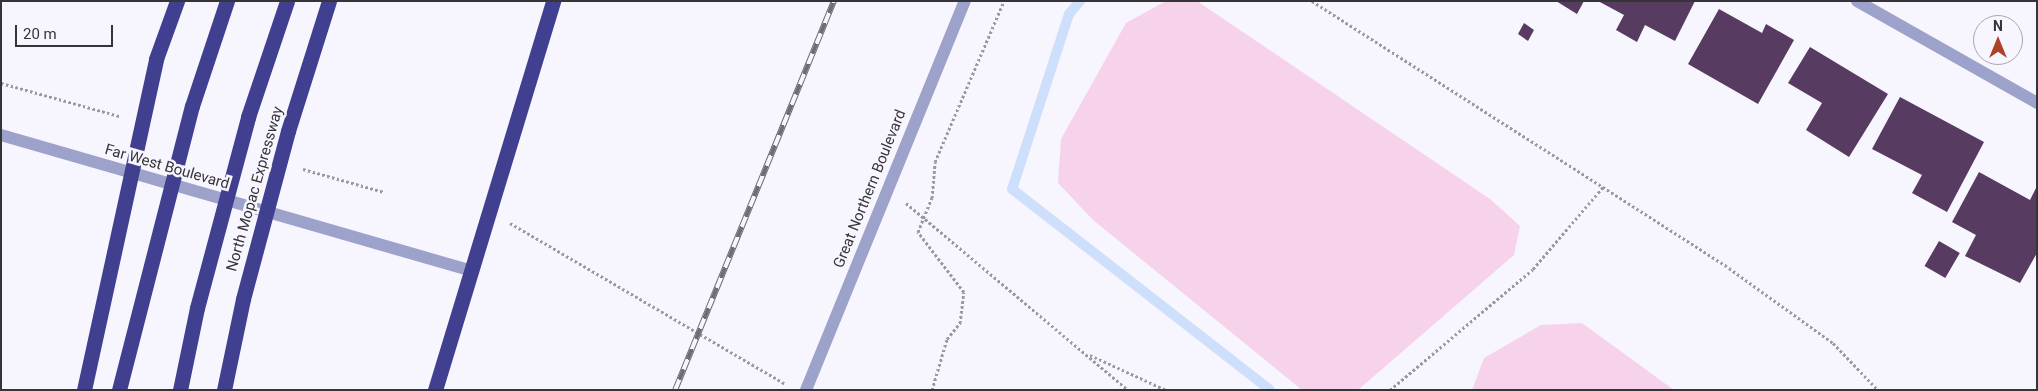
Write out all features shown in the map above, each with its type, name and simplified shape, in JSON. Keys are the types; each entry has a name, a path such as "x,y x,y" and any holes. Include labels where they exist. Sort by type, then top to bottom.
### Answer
{"highway":[{"path":"84,390 156,59 177,1"},
{"path":"119,390 192,106 227,1"},
{"path":"180,390 196,308 248,117 287,1"},
{"name":"North Mopac Expressway","path":"224,390 242,299 288,132 330,1"},
{"path":"435,390 469,270 553,1"}],"street":[{"name":"Great Northern Boulevard","path":"806,390 965,1"},
{"path":"1857,1 2037,103"},
{"name":"Far West Boulevard","path":"1,135 469,270"}],"path":[{"path":"932,390 947,339 960,322 964,292 934,250 920,239 924,219 932,198 935,162 1004,1"},
{"path":"1312,1 1604,187 1833,343 1878,390"},
{"path":"1390,390 1533,269 1604,187"},
{"path":"924,219 1128,390"},
{"path":"505,220 794,390"},
{"path":"1085,353 1166,390"}],"shaded area":[{"path":"1166,1 1197,1 1490,199 1520,226 1514,255 1358,390 1302,390 1093,220 1058,183 1061,139 1126,23"},
{"path":"1582,323 1674,390 1472,390 1484,358 1541,325"}],"building":[{"path":"1556,1 1584,1 1577,14"},
{"path":"1598,1 1695,1 1675,41 1645,25 1637,42 1616,30 1624,15"},
{"path":"1719,9 1762,33 1766,24 1794,40 1758,104 1688,64"},
{"path":"1524,23 1534,30 1528,41 1518,34"},
{"path":"1810,47 1888,94 1849,157 1806,130 1822,103 1788,83"},
{"path":"1900,97 1984,142 1947,212 1912,193 1922,175 1872,149"},
{"path":"1979,172 2030,200 2037,186 2037,253 2020,283 1965,256 1976,235 1952,222"},
{"path":"1939,241 1960,253 1945,278 1924,266"}],"waterway":[{"path":"1080,1 1069,14 1012,189 1270,390"}],"railway":[{"path":"675,390 834,1"}]}
